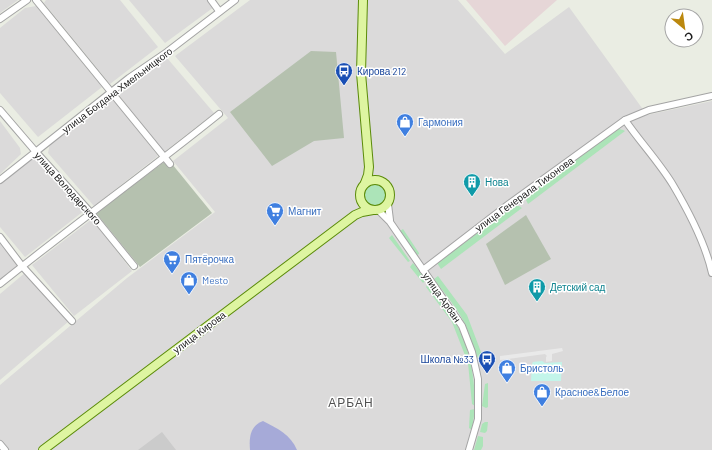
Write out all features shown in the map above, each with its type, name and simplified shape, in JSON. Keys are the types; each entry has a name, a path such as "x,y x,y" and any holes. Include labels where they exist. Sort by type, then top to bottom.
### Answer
{"main road":[{"path":"354,215 358,209 360,191 368,175 369,167 361,73 363,0"},
{"path":"354,215 376,210 388,204 390,197 388,188 384,183 378,180 369,167"},
{"path":"365,183 378,180"},
{"path":"360,201 367,208 376,210"},
{"name":"улица Кирова","path":"43,450 354,215"}],"street":[{"path":"0,19 27,0"},
{"path":"36,0 170,164"},
{"path":"211,0 219,11"},
{"name":"улица Богдана Хмельницкого","path":"0,180 129,78 167,52 234,0"},
{"name":"улица Генерала Тихонова","path":"423,270 514,200 625,120 650,110 712,96"},
{"name":"улица Володарского","path":"0,110 91,213 134,266"},
{"path":"0,284 165,158 219,114"},
{"path":"625,120 672,185 694,224 710,262 712,273"},
{"path":"388,204 390,222"},
{"name":"улица Арбан","path":"376,210 390,222 450,306 462,326 472,352 478,379 478,419 469,450"},
{"path":"0,237 22,266 72,321"},
{"path":"0,444 4,450"}],"shaded area":[{"path":"0,0 18,0 0,13"},
{"path":"46,0 120,0 158,47 110,84 44,3"},
{"path":"129,0 209,0 214,7 165,43"},
{"path":"250,0 458,0 505,54 569,7 647,115 712,101 712,450 0,450 0,385 127,278 215,212 173,161 228,118 175,56"},
{"path":"466,0 557,0 505,46"},
{"path":"36,6 102,87 38,137 0,93 0,28 25,8"},
{"path":"311,51 336,52 344,138 314,141 272,166 230,112"},
{"path":"167,58 214,113 164,152 119,95"},
{"path":"110,95 158,156 94,206 48,153 50,143"},
{"path":"0,121 20,148 21,154 0,174"},
{"path":"38,152 85,210 25,257 0,227 0,184"},
{"path":"168,159 212,213 140,267 96,213"},
{"path":"526,215 551,259 505,285 486,244"},
{"path":"92,219 132,271 74,316 32,265"},
{"path":"0,240 15,258 17,266 0,279"},
{"path":"26,272 69,321 0,380 0,294"},
{"path":"562,348 563,351 552,354 552,361 546,362 547,356 545,354 500,360 500,356"},
{"path":"542,361 545,363 562,362 561,381 531,381 533,362"},
{"path":"263,421 287,436 297,450 250,450 251,432 255,426"},
{"path":"162,432 176,450 138,450"}],"green space":[{"path":"619,129 625,131 528,204 526,200 530,194 612,132"},
{"path":"375,182 384,186 388,195 384,204 375,208 366,204 362,195 366,186"},
{"path":"514,206 519,206 522,208 441,269 437,263"},
{"path":"403,229 419,254 417,255 400,231"},
{"path":"392,235 410,261 408,262 389,238"},
{"path":"413,263 426,280 423,283 410,267"},
{"path":"438,276 467,315 485,366 482,366 479,361 463,320 434,279"},
{"path":"428,284 458,327 467,348 474,383 475,406 472,404 468,363 452,322 426,287"},
{"path":"488,383 488,407 486,408 482,406 485,384"},
{"path":"475,409 472,430 469,428 470,410"},
{"path":"488,422 487,431 485,433 480,432 482,424"},
{"path":"478,436 483,437 483,446 481,450 474,450"}],"place":[{"name":"Кирова 212","path":"344,86"},
{"name":"Гармония","path":"405,137"},
{"name":"Нова","path":"472,197"},
{"name":"Магнит","path":"275,226"},
{"name":"Пятёрочка","path":"172,274"},
{"name":"Mesto","path":"189,295"},
{"name":"Детский сад","path":"537,302"},
{"name":"Школа №33","path":"487,374"},
{"name":"Бристоль","path":"507,383"},
{"name":"Красное&Белое","path":"542,407"}],"district":[{"name":"АРБАН","path":"351,402"}]}
